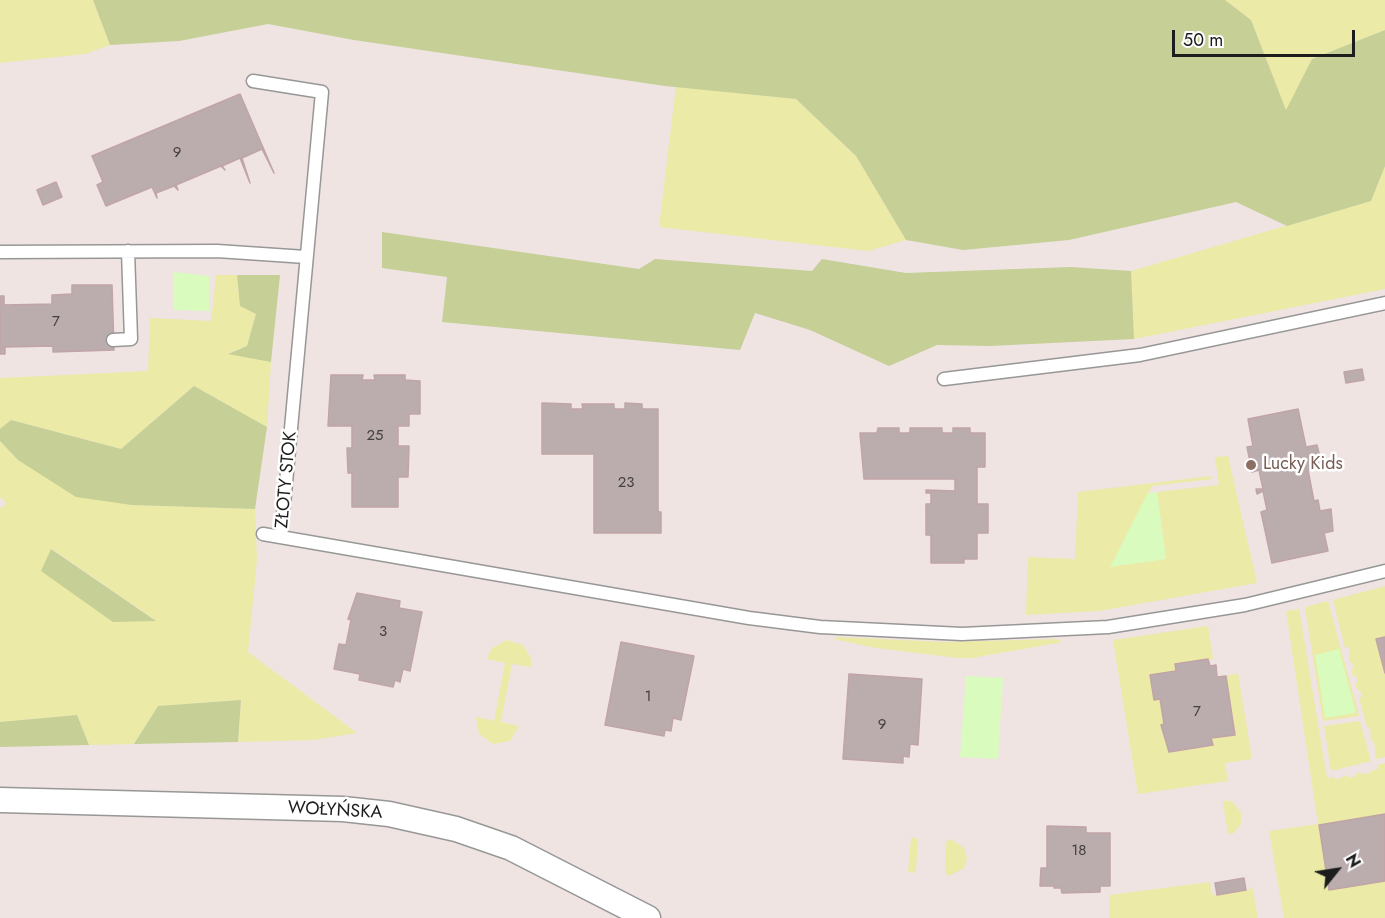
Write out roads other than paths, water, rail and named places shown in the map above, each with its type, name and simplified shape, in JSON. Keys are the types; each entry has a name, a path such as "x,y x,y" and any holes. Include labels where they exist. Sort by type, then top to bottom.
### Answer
{"street":[{"name":"WOŁYŃSKA","path":"0,800 343,809 389,814 456,829 511,848 648,918"}],"lane":[{"name":"ZŁOTY STOK","path":"253,81 322,92 281,537 748,618 820,627 962,634 1077,630 1245,605 1385,571"},
{"path":"113,340 130,339 128,251"},
{"path":"0,252 217,251 306,257"},
{"path":"944,379 1140,355 1385,303"},
{"path":"263,534 281,537"}],"place":[{"name":"Lucky Kids","path":"1251,465"}]}
